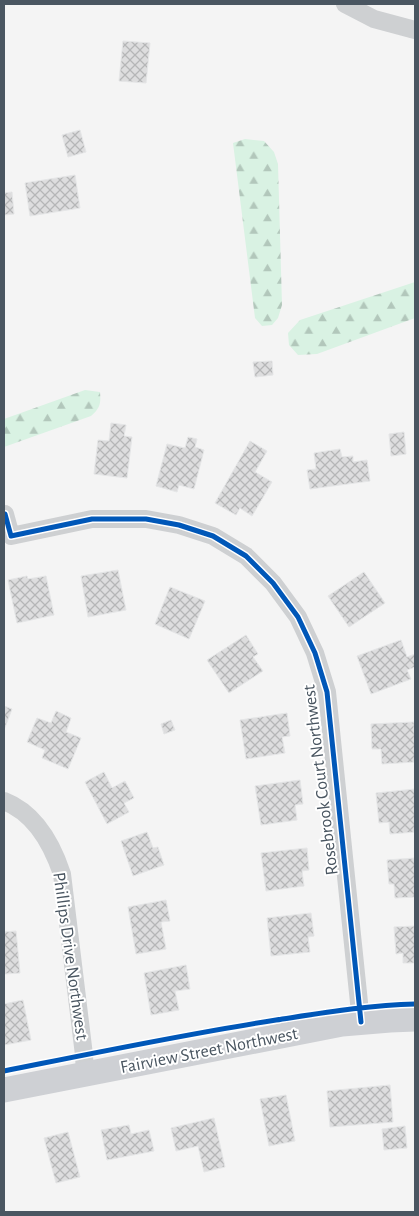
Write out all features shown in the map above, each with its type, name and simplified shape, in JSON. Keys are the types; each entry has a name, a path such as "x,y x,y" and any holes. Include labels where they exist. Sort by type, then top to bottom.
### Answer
{"street":[{"path":"345,4 374,19 415,30"},
{"name":"Rosebrook Court Northwest","path":"5,514 11,536 92,519 146,519 179,525 214,536 246,556 273,584 298,617 315,653 327,692 361,1022"},
{"name":"Phillips Drive Northwest","path":"4,801 13,805 30,819 44,834 55,854 62,874 85,1075"},
{"name":"Fairview Street Northwest","path":"4,1090 342,1024 415,1019"}],"green space":[{"path":"245,139 264,141 274,152 278,164 282,305 278,318 272,325 262,326 255,318 233,143"},
{"path":"415,282 415,318 317,354 298,355 289,345 288,333 300,320"},
{"path":"85,390 100,392 99,406 91,416 4,447 4,419"}],"building":[{"path":"123,41 150,43 146,83 119,81"},
{"path":"80,130 86,152 68,157 62,135"},
{"path":"75,175 80,208 30,216 25,183"},
{"path":"12,192 14,214 4,215 4,193"},
{"path":"272,361 273,375 255,377 253,362"},
{"path":"111,423 126,425 124,436 132,437 127,478 94,474 98,440 109,441"},
{"path":"404,432 406,454 391,456 389,434"},
{"path":"188,437 197,439 195,447 204,450 194,489 179,485 177,492 156,486 167,444 185,448"},
{"path":"250,441 267,451 255,472 272,482 252,516 240,508 236,515 215,503"},
{"path":"340,449 342,457 353,456 353,462 367,460 370,481 310,489 307,470 316,469 314,453"},
{"path":"118,570 126,610 88,617 81,576"},
{"path":"364,572 385,603 349,627 328,596"},
{"path":"27,576 28,579 46,576 54,615 17,623 8,580"},
{"path":"170,587 205,601 189,639 155,624"},
{"path":"246,635 258,654 253,657 263,671 229,693 207,660"},
{"path":"401,640 407,657 415,654 415,667 407,670 411,679 371,694 357,656"},
{"path":"4,706 12,709 4,730"},
{"path":"56,711 71,718 66,732 81,738 68,769 42,758 45,750 27,742 37,718 51,723"},
{"path":"287,713 290,736 282,737 285,753 246,759 240,720"},
{"path":"171,720 175,730 164,734 161,724"},
{"path":"414,722 415,762 382,764 381,749 372,749 371,724"},
{"path":"104,772 112,788 125,781 134,798 124,803 129,812 107,824 85,782"},
{"path":"300,780 303,804 295,805 297,820 261,825 255,786"},
{"path":"415,789 415,832 390,834 389,822 379,823 376,793"},
{"path":"147,832 153,848 158,847 164,865 133,876 121,841"},
{"path":"307,848 309,870 302,871 304,886 266,891 261,853"},
{"path":"415,858 415,897 395,898 394,884 389,884 387,860"},
{"path":"166,900 170,921 161,922 166,949 136,954 128,907"},
{"path":"311,913 314,936 308,937 310,952 271,956 267,918"},
{"path":"415,926 415,963 403,963 403,953 396,954 394,927"},
{"path":"16,931 20,973 4,974 4,932"},
{"path":"186,965 190,989 175,991 179,1010 151,1015 144,973"},
{"path":"23,1000 31,1040 4,1045 4,1004"},
{"path":"390,1085 393,1122 330,1127 327,1091"},
{"path":"286,1095 295,1141 269,1146 260,1099"},
{"path":"214,1118 225,1167 204,1172 198,1146 176,1151 171,1128"},
{"path":"129,1125 131,1134 149,1130 154,1151 107,1160 101,1130"},
{"path":"405,1126 407,1148 384,1150 382,1129"},
{"path":"68,1132 80,1177 56,1183 44,1138"}],"cycle path":[{"path":"5,514 11,536 92,519 146,519 179,525 213,536 246,556 273,583 298,617 315,653 327,692 361,1022"},
{"path":"4,1071 242,1025 346,1010 415,1004"}]}
